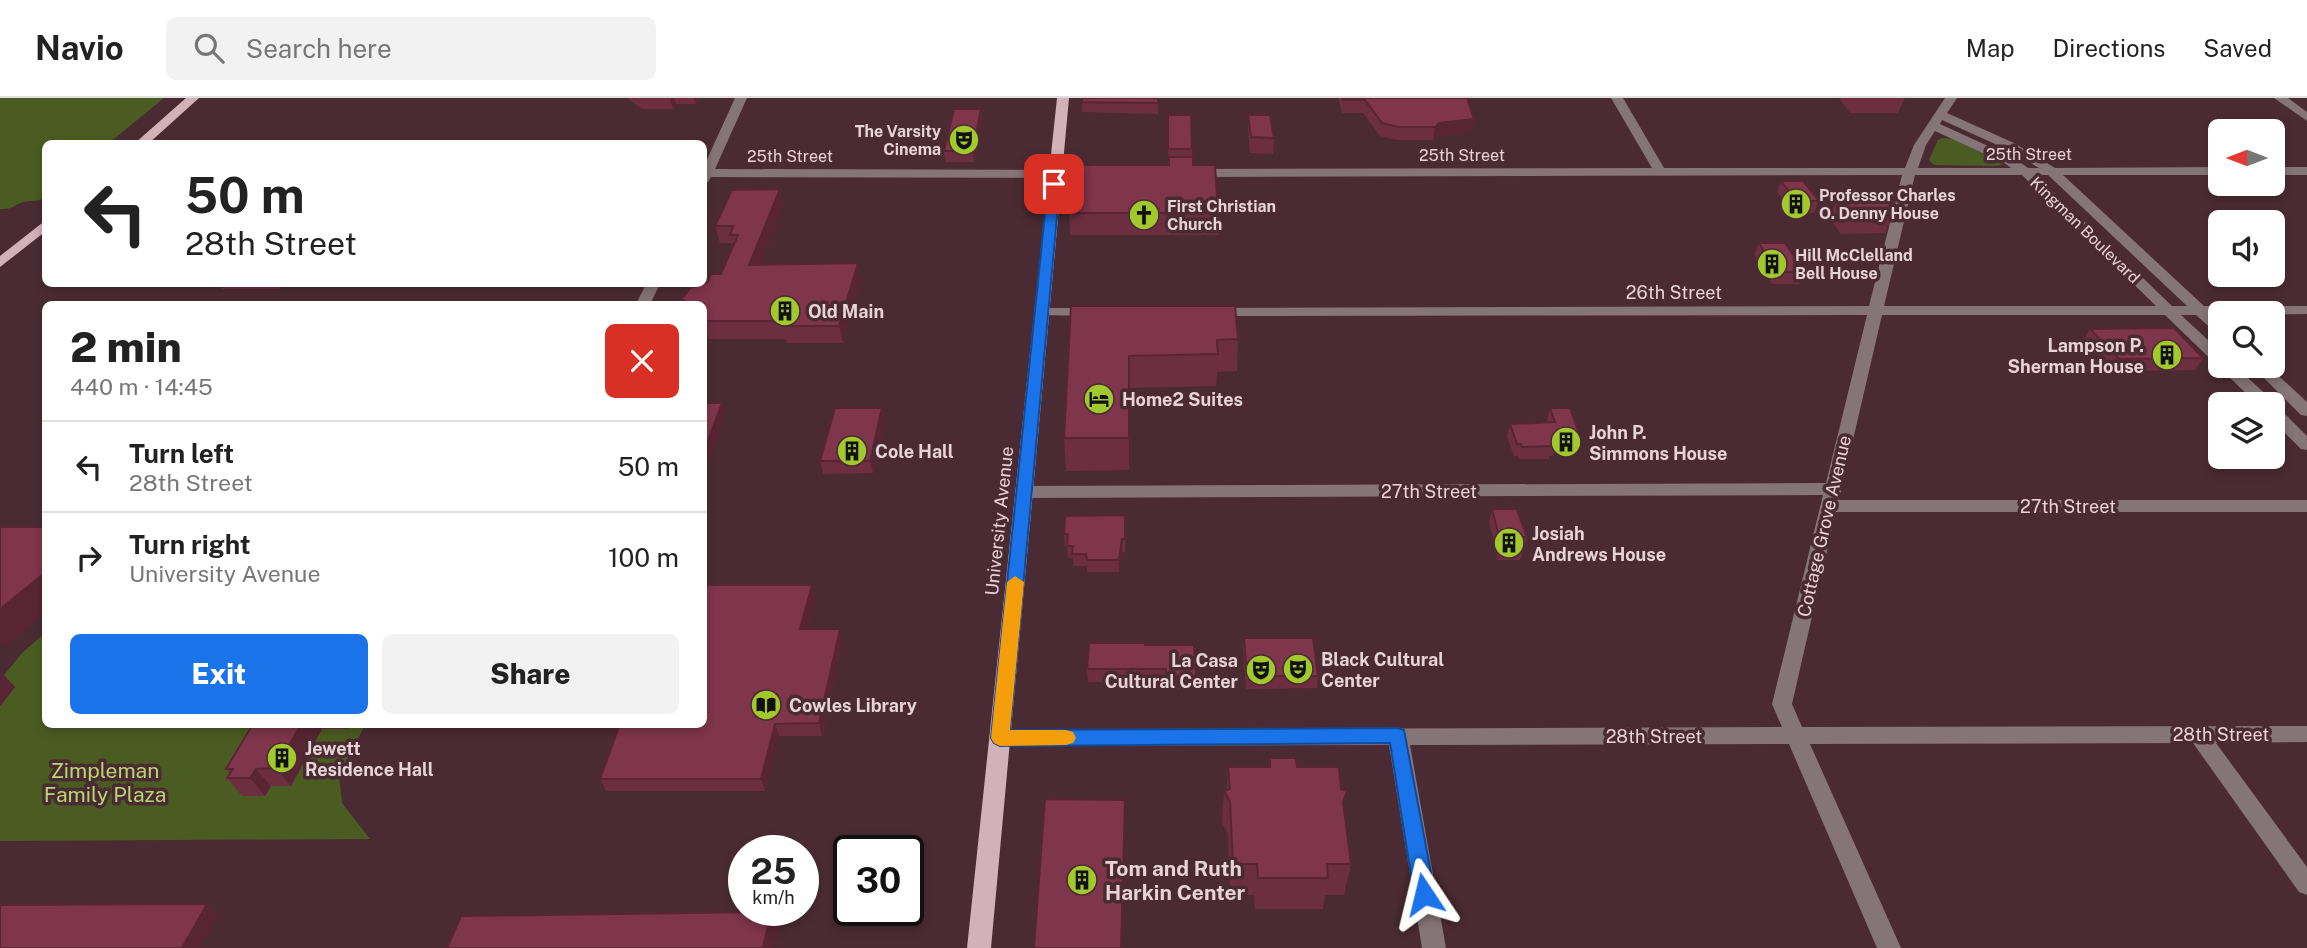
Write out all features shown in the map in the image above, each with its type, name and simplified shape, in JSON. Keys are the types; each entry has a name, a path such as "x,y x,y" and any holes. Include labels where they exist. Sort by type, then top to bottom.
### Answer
{"main road":[{"path":"145,140 193,98"},
{"name":"University Avenue","path":"979,948 1063,98"},
{"path":"0,263 42,227"}],"street":[{"path":"707,169 741,98"},
{"path":"1617,98 1660,173"},
{"name":"Cottage Grove Avenue","path":"1889,948 1782,705 1909,172 1935,119 1951,98"},
{"path":"2280,98 2307,117"},
{"name":"Kingman Boulevard","path":"1935,119 2020,151 2052,172 2208,318"},
{"name":"Kingman Boulevard","path":"1935,119 2026,172 2208,348"},
{"name":"25th Street","path":"1183,173 2208,171"},
{"path":"2286,171 2307,171"},
{"name":"25th Street","path":"707,175 1112,174"},
{"name":"26th Street","path":"1200,312 2307,310"},
{"path":"1042,312 1105,312"},
{"path":"2239,378 2253,392"},
{"path":"2272,378 2307,411"},
{"path":"2285,423 2307,444"},
{"name":"27th Street","path":"1024,492 1831,497 2307,506"},
{"path":"2198,734 2307,885"},
{"name":"28th Street","path":"1000,738 2307,734"},
{"path":"1398,736 1434,948"}],"green space":[{"path":"0,98 164,98 113,140 42,140 42,198 0,209"},
{"path":"1954,139 2003,164 1934,165 1929,160 1938,140"},
{"name":"Zimpleman Family Plaza","path":"42,636 42,728 363,728 339,776 342,803 370,839 0,841 0,706 15,687 0,680 23,652"}],"building":[{"path":"1082,98 1158,98 1158,103 1082,102"},
{"path":"1343,98 1467,98 1474,119 1439,123 1435,127 1399,127 1382,123 1365,100"},
{"name":"The Varsity Cinema","path":"954,109 981,109 973,151 944,151"},
{"path":"1168,115 1191,115 1192,149 1168,149"},
{"path":"1248,115 1270,115 1274,138 1251,137"},
{"path":"1169,157 1193,157 1193,165 1215,165 1218,213 1069,213 1073,165 1169,165"},
{"path":"1781,181 1803,181 1819,201 1797,201"},
{"path":"780,189 749,265 858,263 839,326 783,326 784,321 707,321 707,301 682,299 690,288 707,287 711,274 721,274 738,235 730,235 733,226 715,226 732,190"},
{"path":"1895,200 1892,216 1849,217 1836,201"},
{"path":"1759,243 1785,243 1805,272 1776,272"},
{"path":"1071,306 1235,306 1238,339 1217,340 1218,354 1129,356 1129,438 1064,438"},
{"path":"2174,328 2203,358 2119,359 2090,329"},
{"path":"707,403 722,403 707,443"},
{"name":"Cole Hall","path":"835,408 882,408 870,461 820,461"},
{"path":"1550,408 1570,408 1581,439 1555,439 1557,443 1551,443 1552,446 1522,447 1517,444 1510,424 1555,422"},
{"path":"1492,509 1517,509 1527,537 1521,537 1524,548 1502,548"},
{"path":"1125,515 1125,539 1122,539 1119,560 1087,560 1086,554 1072,554 1073,546 1067,546 1068,534 1064,534 1065,516"},
{"path":"0,527 42,527 42,575 0,609"},
{"name":"Cowles Library","path":"707,585 812,585 800,629 840,629 819,723 775,724 761,779 600,779 619,728 707,728"},
{"path":"1244,638 1313,638 1318,676 1247,676"},
{"path":"1089,643 1194,645 1196,676 1166,677 1166,669 1087,669"},
{"path":"251,728 299,728 276,768 256,769 250,778 227,778 233,769 226,769"},
{"path":"1270,758 1296,758 1297,767 1339,767 1341,789 1347,791 1343,802 1351,864 1327,864 1328,878 1258,878 1257,864 1233,864 1230,802 1224,791 1230,789 1228,767 1270,767"},
{"name":"Tom and Ruth Harkin Center","path":"1045,799 1125,800 1121,948 1034,948"},
{"path":"207,904 182,948 0,948 0,905"},
{"path":"728,913 728,926 768,926 763,948 447,948 461,916"}],"slow traffic":[{"path":"1015,582 1000,738 1066,738"}],"place":[{"name":"The Varsity Cinema","path":"964,140"},
{"name":"Professor Charles O. Denny House","path":"1796,204"},
{"name":"First Christian Church","path":"1144,215"},
{"name":"Hill McClelland Bell House","path":"1772,264"},
{"name":"Old Main","path":"785,311"},
{"name":"Lampson P. Sherman House","path":"2167,355"},
{"name":"Home2 Suites","path":"1099,399"},
{"name":"John P. Simmons House","path":"1566,442"},
{"name":"Cole Hall","path":"852,451"},
{"name":"Josiah Andrews House","path":"1509,543"},
{"name":"Black Cultural Center","path":"1298,669"},
{"name":"La Casa Cultural Center","path":"1261,670"},
{"name":"Cowles Library","path":"766,705"},
{"name":"Jewett Residence Hall","path":"282,758"},
{"name":"Tom and Ruth Harkin Center","path":"1082,880"}],"route":[{"path":"1054,184 1000,738 1398,736 1424,894"}]}
